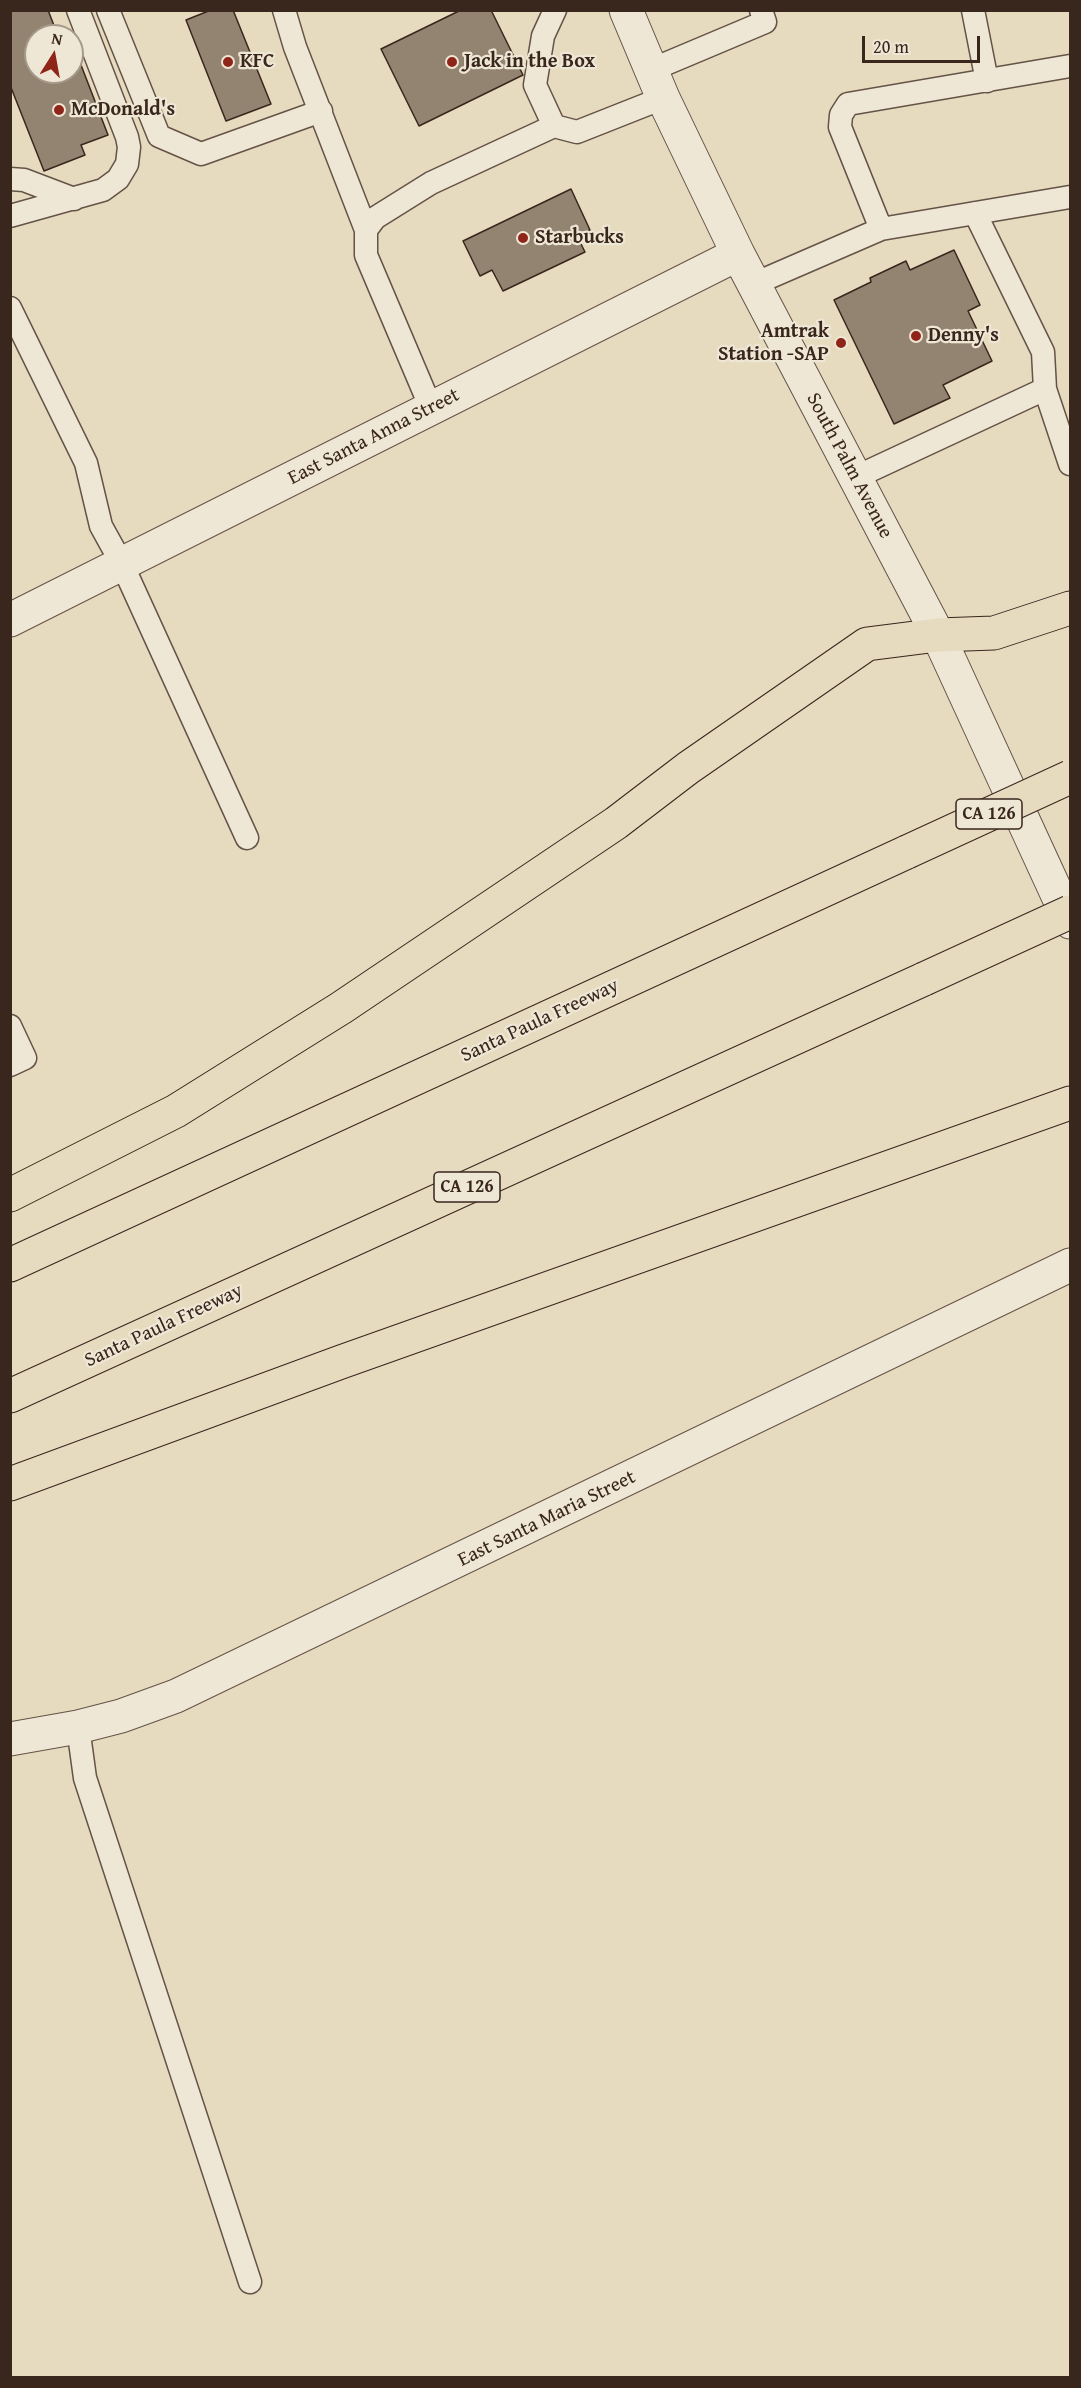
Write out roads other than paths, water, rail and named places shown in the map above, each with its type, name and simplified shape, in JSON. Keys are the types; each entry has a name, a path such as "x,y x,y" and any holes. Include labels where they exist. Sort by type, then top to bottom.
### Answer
{"highway":[{"path":"10,1195 176,1111 341,1008 616,823 688,768 867,644 938,635 994,633 1071,608"},
{"name":"Santa Paula Freeway","path":"10,1265 1071,777"},
{"name":"Santa Paula Freeway","path":"10,1396 1071,912"},
{"path":"10,1484 340,1362 1071,1103"}],"street":[{"name":"South Palm Avenue","path":"626,10 657,84 738,254 938,635 1071,922"},
{"name":"East Santa Anna Street","path":"10,620 738,254"},
{"name":"East Santa Maria Street","path":"10,1739 78,1727 121,1716 187,1691 1071,1265"}],"lane":[{"path":"10,216 103,190 115,182 124,170 129,147 78,10"},
{"path":"108,10 159,136 201,154 321,111"},
{"path":"284,10 366,230 366,255 431,408"},
{"path":"554,126 535,85 543,36 555,10"},
{"path":"366,230 375,218 431,183 554,126 577,132 765,22 761,10"},
{"path":"973,10 987,81"},
{"path":"881,229 840,127 841,116 848,104 1071,66"},
{"path":"10,179 24,180 74,199"},
{"path":"754,284 881,229 1071,197"},
{"path":"975,213 1043,352 1045,389 1071,464"},
{"path":"10,308 86,463 101,526 122,564 247,838"},
{"path":"854,478 1045,389"},
{"path":"10,1026 25,1058 10,1065"},
{"path":"78,1727 85,1778 250,2282"}],"place":[{"name":"KFC","path":"228,62"},
{"name":"Jack in the Box","path":"452,62"},
{"name":"McDonald's","path":"59,110"},
{"name":"Starbucks","path":"523,238"},
{"name":"Denny's","path":"916,336"},
{"name":"Amtrak Station -SAP","path":"841,343"}]}
